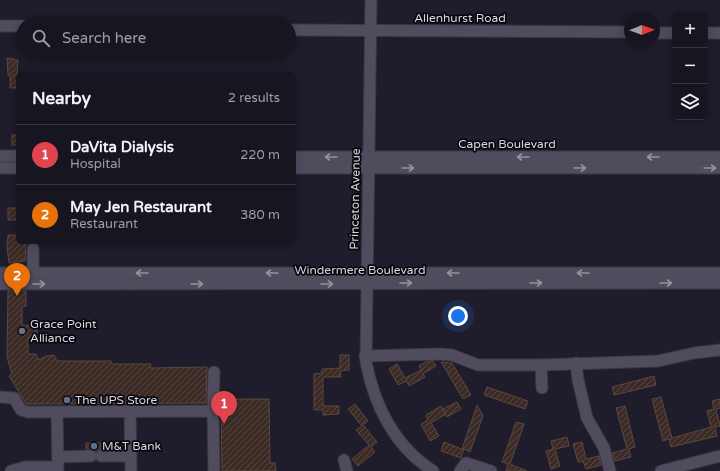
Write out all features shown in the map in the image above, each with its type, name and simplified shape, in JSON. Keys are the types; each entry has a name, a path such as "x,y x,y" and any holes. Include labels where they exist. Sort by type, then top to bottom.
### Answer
{"street":[{"name":"Princeton Avenue","path":"371,0 365,356 373,393 387,422 406,448 433,471"},
{"path":"0,26 16,26"},
{"name":"Allenhurst Road","path":"296,30 624,32"},
{"path":"660,32 672,33"},
{"path":"708,33 720,33"},
{"path":"0,156 16,156"},
{"name":"Capen Boulevard","path":"296,157 369,163"},
{"name":"Capen Boulevard","path":"552,163 720,157"},
{"name":"Capen Boulevard","path":"296,168 369,163 552,163 720,168"},
{"path":"0,168 16,168"},
{"path":"33,249 33,273"},
{"name":"Windermere Boulevard","path":"0,273 33,273 120,278"},
{"name":"Windermere Boulevard","path":"0,284 120,278 609,278 720,273"},
{"name":"Windermere Boulevard","path":"609,278 720,283"},
{"path":"365,356 439,354 452,355 478,365 541,365 658,361 720,350"},
{"path":"576,363 578,380 587,418 604,448 610,471"},
{"path":"541,365 542,388"},
{"path":"214,372 214,471"},
{"path":"0,397 14,398 21,410 28,412 213,411"},
{"path":"130,411 131,471"},
{"path":"57,471 58,412"},
{"path":"58,457 131,456"},
{"path":"661,471 720,456"},
{"path":"344,460 347,471"},
{"path":"460,471 466,463 491,471"},
{"path":"10,471 25,467 52,467 57,471"}],"building":[{"path":"7,58 18,60 16,88 10,88 10,75 8,75"},
{"path":"12,135 16,135 16,145 12,145"},
{"path":"8,208 16,208 16,220 8,220"},
{"path":"8,235 16,235 16,244 26,244 25,261 9,263 7,247"},
{"path":"8,291 26,291 26,306 22,307 22,325 37,326 37,338 28,338 28,354 36,354 39,360 46,356 54,355 57,361 111,361 111,364 151,364 150,368 207,367 206,403 26,404 9,376 12,374 7,357"},
{"path":"340,355 349,355 349,370 340,371 341,377 323,377 323,406 339,406 339,414 323,415 323,410 314,410 314,374 322,373 322,369 340,368"},
{"path":"428,361 433,361 436,366 423,374 425,377 409,386 406,381 398,385 389,369 397,364 405,378 421,370 419,366"},
{"path":"441,362 452,363 471,395 463,399"},
{"path":"654,376 656,385 614,395 612,387"},
{"path":"487,387 528,401 525,409 484,395"},
{"path":"661,397 672,438 711,427 707,411 714,409 712,401 720,399 720,408 716,409 720,426 715,427 717,436 671,447 669,439 663,441 652,399"},
{"path":"221,399 269,399 270,463 275,463 276,471 222,471"},
{"path":"457,402 461,409 447,417 443,409"},
{"path":"355,404 368,421 363,425 377,442 371,447 375,452 358,466 352,459 369,445 356,430 362,426 348,409"},
{"path":"477,405 483,416 470,452 464,449 461,458 441,451 444,442 462,449"},
{"path":"441,406 446,414 431,423 439,436 430,441 421,424 428,420 426,415"},
{"path":"625,406 635,447 629,449 631,457 615,461 612,453 627,449 616,408"},
{"path":"516,422 524,424 510,464 527,471 506,471 508,464 502,462"},
{"path":"567,437 569,446 555,449 560,466 551,469 546,451 553,449 551,441"},
{"path":"582,442 586,459 599,456 601,465 586,469 583,461 578,462 573,444"},
{"name":"M&T Bank","path":"86,443 101,443 101,449 96,451 86,449"}],"place":[{"name":"May Jen Restaurant","path":"17,296"},
{"name":"Grace Point Alliance","path":"22,331"},
{"name":"The UPS Store","path":"67,400"},
{"name":"DaVita Dialysis","path":"224,424"},
{"name":"M&T Bank","path":"94,446"}]}
